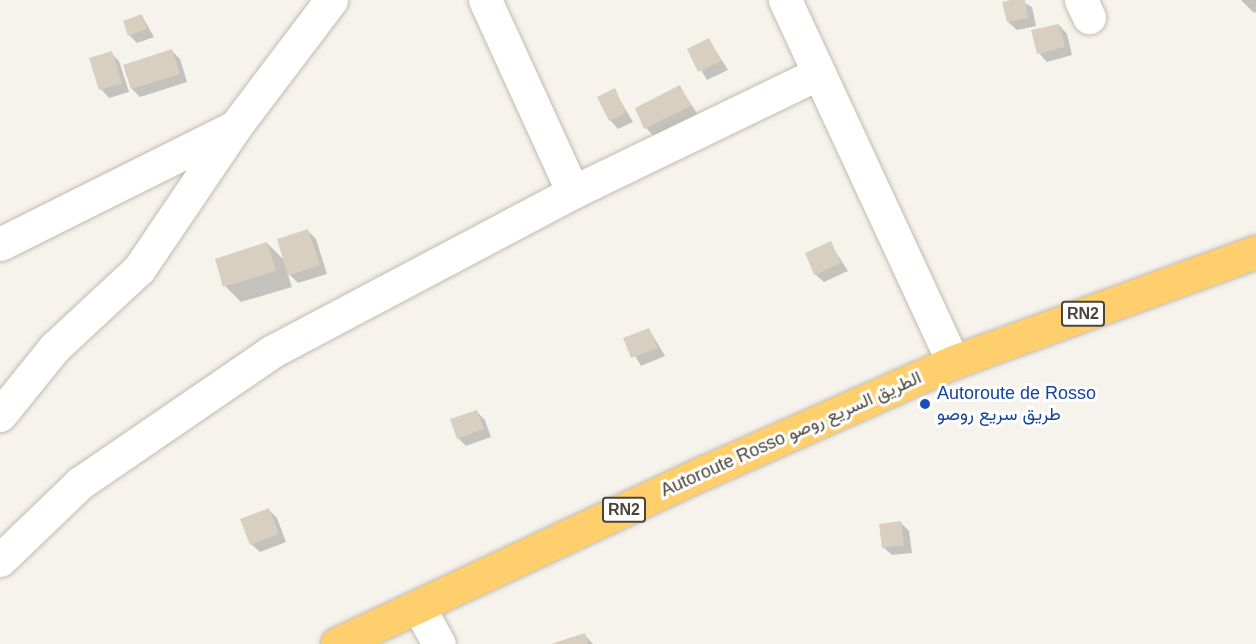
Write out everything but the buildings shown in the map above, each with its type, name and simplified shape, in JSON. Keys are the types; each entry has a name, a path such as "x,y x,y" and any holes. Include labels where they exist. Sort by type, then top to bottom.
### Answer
{"highway":[{"name":"Autoroute Rosso الطريق السريع روصو","path":"337,644 705,472 953,362 1256,252"}],"street":[{"path":"0,415 54,348 139,269 235,127 331,0"},
{"path":"485,0 573,192"},
{"path":"785,0 953,362"},
{"path":"0,560 80,483 271,352 573,192 819,73"},
{"path":"0,244 235,127"},
{"path":"418,606 439,644"}],"place":[{"name":"Autoroute de Rosso طريق سريع روصو","path":"925,404"}]}
